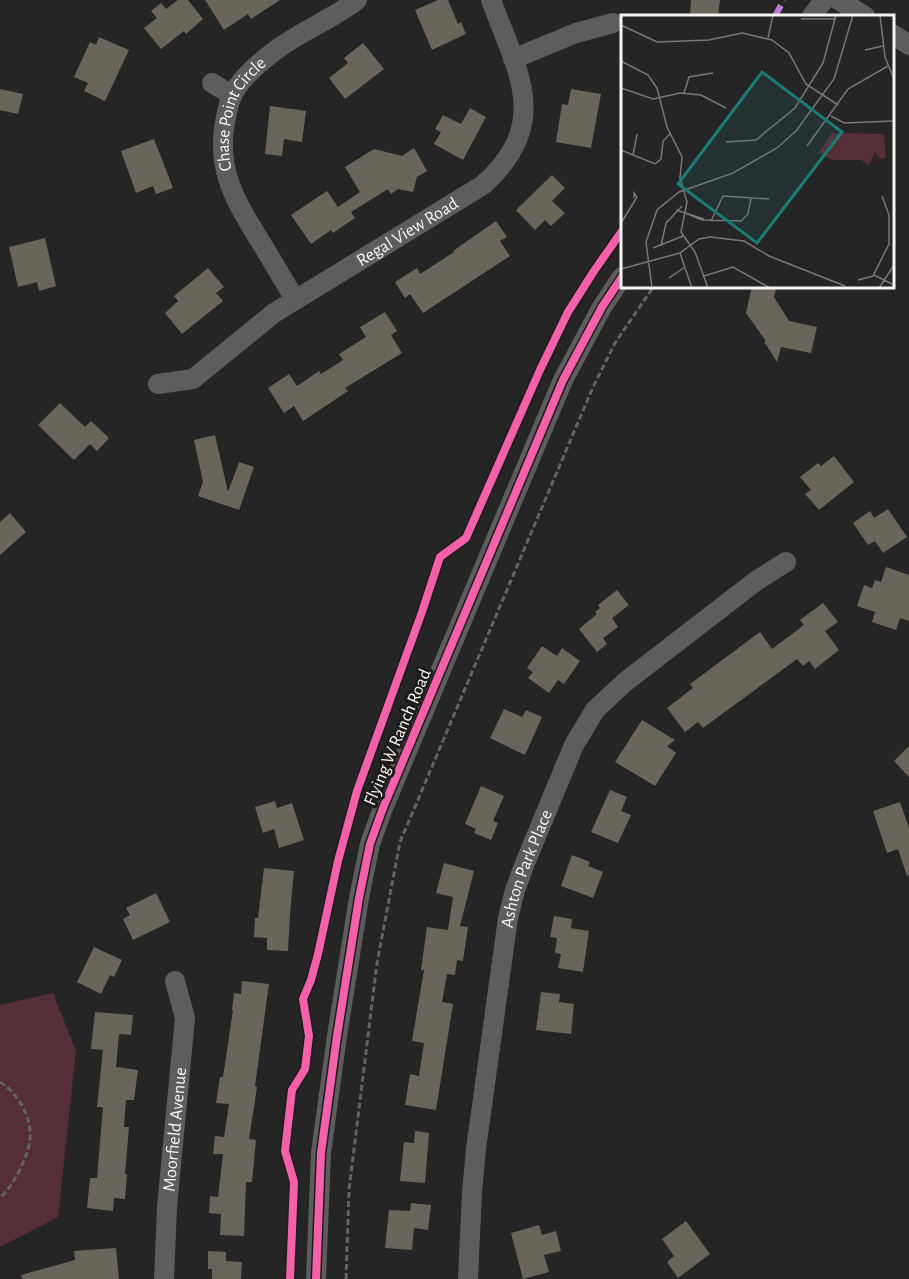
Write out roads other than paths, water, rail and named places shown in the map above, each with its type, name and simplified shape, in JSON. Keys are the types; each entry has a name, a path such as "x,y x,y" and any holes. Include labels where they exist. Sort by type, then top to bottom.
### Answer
{"street":[{"name":"Chase Point Circle","path":"295,299 237,204 224,165 222,146 224,128 232,95 246,77 274,51 357,0"},
{"name":"Regal View Road","path":"159,384 193,379 274,313 483,185 499,171 519,139 525,103 522,85 491,0"},
{"path":"813,15 824,0"},
{"path":"838,0 863,15"},
{"path":"513,59 576,33 612,23"},
{"path":"894,35 909,45"},
{"path":"212,83 232,95"},
{"name":"Flying W Ranch Road","path":"316,1279 321,1153 340,1013 370,844 383,808 563,380 602,307 621,278"},
{"name":"Ashton Park Place","path":"468,1279 476,1149 508,918 525,863 574,745 595,710 625,682 756,581 786,562"},
{"name":"Moorfield Avenue","path":"164,1279 167,1207 185,1018 175,981"}]}
